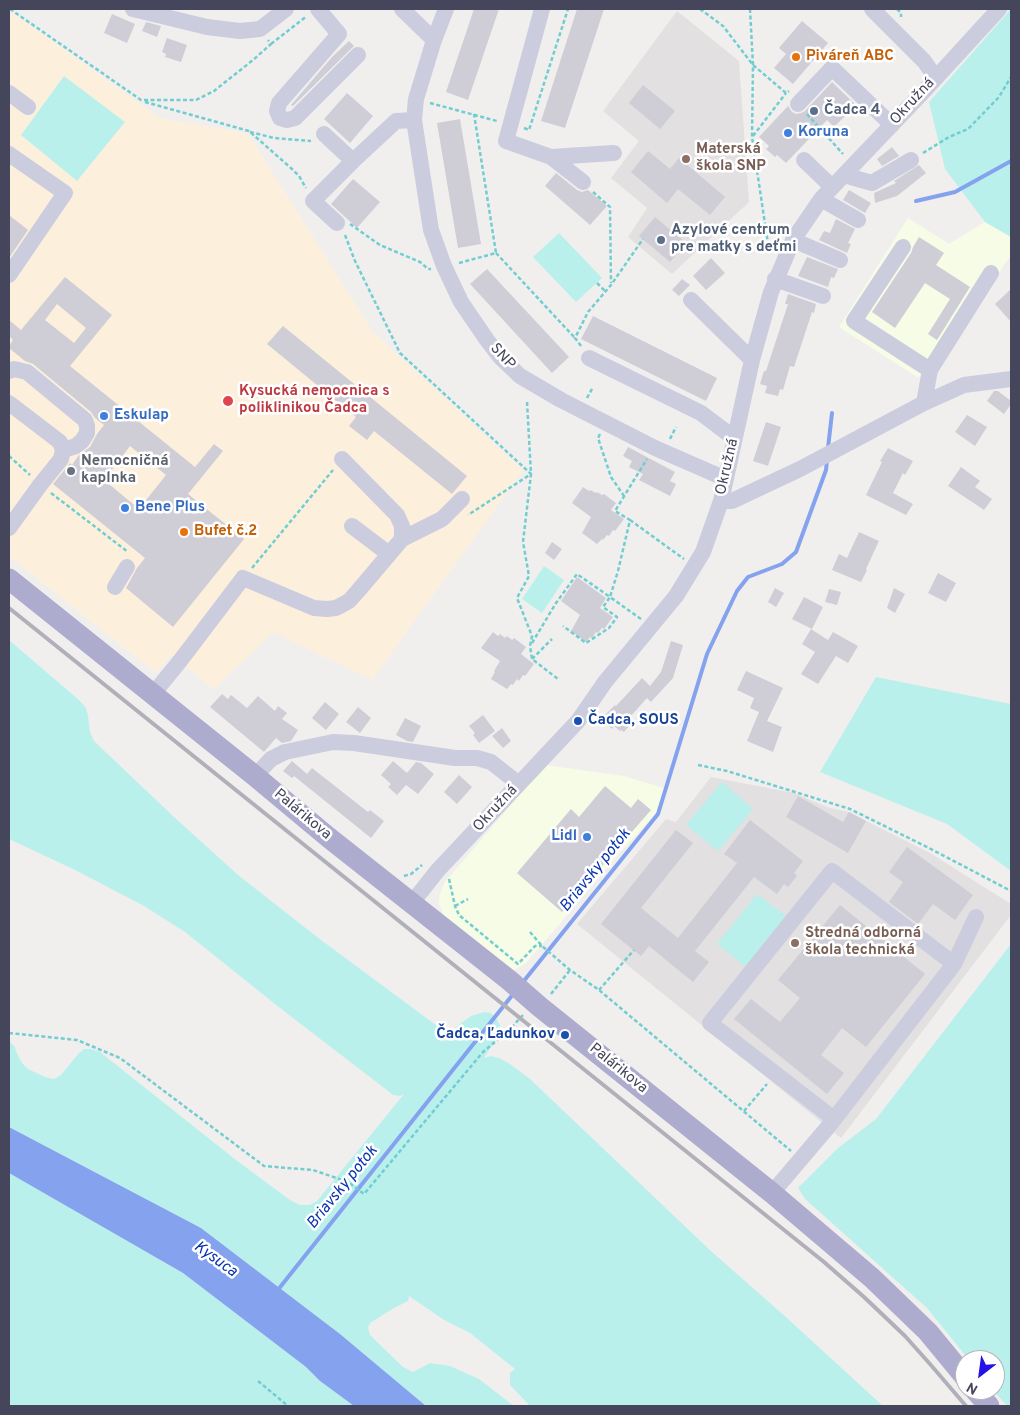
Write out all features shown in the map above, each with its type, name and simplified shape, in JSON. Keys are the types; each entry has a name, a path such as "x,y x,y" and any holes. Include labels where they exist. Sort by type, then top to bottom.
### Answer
{"main road":[{"name":"Palárikova","path":"9,579 255,776 328,838 516,986 532,1010 772,1192 872,1278 928,1332 955,1365"}],"street":[{"path":"133,9 207,27 240,31 260,29 286,9"},
{"path":"402,9 434,40"},
{"name":"SNP","path":"446,9 434,40 416,99 414,120 431,230 444,266 461,302 500,357 520,376 561,400 661,446 726,479"},
{"path":"542,9 506,141 551,157 583,182"},
{"path":"872,9 924,61 936,78"},
{"name":"Okružná","path":"411,904 438,870 578,721 605,682 676,596 703,552 721,500 752,360 775,278 793,240 832,187 999,9"},
{"path":"313,12 340,34 279,102 277,111 280,118 287,120 295,118 358,55"},
{"path":"792,96 832,68 892,125"},
{"path":"9,93 28,107"},
{"path":"337,224 313,202 396,121 414,120"},
{"path":"328,138 353,161"},
{"path":"551,157 614,153"},
{"path":"9,154 65,193 9,274"},
{"path":"804,160 832,187 858,220"},
{"path":"832,187 872,183 911,160"},
{"path":"793,240 840,260"},
{"path":"902,247 854,321 930,370"},
{"path":"924,403 930,370 990,273"},
{"path":"775,278 823,296"},
{"path":"691,300 752,360"},
{"path":"589,358 701,413 734,438"},
{"path":"9,371 14,369 27,372 85,420 87,433 82,441 76,446 63,450"},
{"path":"721,500 732,501 800,469 924,403 964,385 1011,378"},
{"path":"9,403 60,442 63,450 61,459 40,484 9,528"},
{"path":"342,459 397,515 402,526 402,539"},
{"path":"153,694 243,578 314,608 336,608 348,601 358,591 402,539 442,519 462,499"},
{"path":"352,526 389,554"},
{"path":"115,587 128,560"},
{"path":"255,776 271,759 285,752 333,742 354,743 455,758 477,758 491,762 519,784"},
{"path":"834,1119 710,1023 832,871 954,964"},
{"path":"772,1192 834,1119 954,964 976,917"}],"path":[{"path":"10,9 141,100 274,138 328,138"},
{"path":"700,9 722,26 753,65 792,96 846,157"},
{"path":"750,9 753,65 752,137 768,244"},
{"path":"141,100 196,100 214,91 313,12"},
{"path":"260,29 271,44"},
{"path":"911,160 949,137 968,130 999,97 1011,76"},
{"path":"752,137 792,96"},
{"path":"474,114 496,253 575,338 589,358"},
{"path":"249,131 299,176 313,202"},
{"path":"583,182 610,207 612,285"},
{"path":"496,253 428,269 420,262 380,245 346,221 343,220 337,224 346,236 355,261 400,353 531,474"},
{"path":"575,338 588,312 612,285 643,239"},
{"path":"597,283 606,292"},
{"path":"585,402 593,387"},
{"path":"528,402 531,474 523,542 529,576 517,598 532,636 530,646 532,659 558,679"},
{"path":"606,422 598,438 611,477 624,496"},
{"path":"676,427 634,480 616,511 685,560"},
{"path":"9,456 128,560"},
{"path":"243,578 342,459"},
{"path":"442,519 465,517 531,474"},
{"path":"563,626 586,643 609,628 617,617 604,607 610,597 630,520"},
{"path":"530,646 556,603 577,574 642,620"},
{"path":"532,659 552,639"},
{"path":"698,765 727,771 850,809 948,857 1011,891"},
{"path":"401,876 411,874 428,861"},
{"path":"449,879 454,906 459,915 518,964 535,946 542,946"},
{"path":"454,906 468,899"},
{"path":"530,932 542,946 570,970 599,990 800,1159"},
{"path":"599,990 634,950"},
{"path":"9,1033 77,1040 120,1058 264,1166 313,1170 348,1182 364,1194 483,1052 532,1010 570,970"},
{"path":"744,1112 776,1074"},
{"path":"258,1381 288,1406"}],"shaded area":[{"path":"1011,9 1011,237 985,222 945,169 929,102"},
{"name":"Kysucká nemocnica s poliklinikou Čadca","path":"9,10 160,118 248,134 373,332 523,470 372,680 273,632 214,689 172,655 156,673 9,556"},
{"name":"Materská škola SNP","path":"677,11 739,61 749,202 672,274 628,237 647,208 611,178 639,141 603,111"},
{"path":"64,76 125,122 77,181 21,135"},
{"path":"908,218 949,244 985,222 1011,237 1011,256 935,374 917,377 839,327"},
{"path":"559,233 602,278 576,302 533,257"},
{"path":"544,566 564,580 542,613 522,599"},
{"path":"9,640 79,700 86,708 90,732 94,741 173,816 238,875 321,940 444,1031 446,1037 444,1043 456,1027 471,1016 484,1012 491,1013 500,1025 500,1033 484,1058 491,1056 499,1058 530,1079 712,1252 883,1406 530,1406 510,1385 510,1373 515,1369 470,1333 444,1320 409,1296 408,1301 370,1323 368,1328 370,1335 403,1367 413,1372 430,1363 450,1366 479,1379 514,1406 426,1406 340,1334 201,1228 9,1127 9,1041 15,1047 22,1063 28,1069 54,1079 61,1075 79,1053 84,1049 91,1049 100,1052 236,1160 290,1200 300,1205 310,1205 317,1201 404,1094 400,1096 393,1095 185,932 144,906 75,870 9,839"},
{"path":"876,677 1011,704 1011,871 947,824 820,772"},
{"path":"545,765 624,776 667,789 656,813 525,964 512,971 446,921 439,904 440,894 445,882"},
{"name":"Stredná odborná škola technická","path":"711,777 794,793 827,807 849,812 930,853 1011,904 1011,915 841,1138 577,924 666,819 676,822"},
{"path":"722,782 753,809 718,851 686,825"},
{"path":"757,894 786,916 746,967 717,944"},
{"path":"1011,944 1011,1406 1007,1406 1002,1400 1005,1400 1005,1350 961,1350 927,1308 805,1199 798,1188 838,1148 876,1119"},
{"path":"9,1173 183,1273 354,1406 9,1406"}],"water":[{"name":"Kysuca","path":"9,1127 201,1228 340,1334 426,1406 354,1406 183,1273 9,1173"}],"building":[{"path":"474,9 499,9 468,100 446,92"},
{"path":"577,9 604,9 565,128 541,121"},
{"path":"112,14 135,24 127,43 104,33"},
{"path":"802,21 828,43 793,84 774,68 786,54 779,48"},
{"path":"146,22 161,26 157,37 142,31"},
{"path":"167,38 187,45 181,62 165,57 166,54 162,52"},
{"path":"349,41 354,46 293,106 291,105 332,57"},
{"path":"832,82 856,105 834,127 827,120 786,163 777,155 775,157 766,149 769,146 759,137 788,106 796,114 805,111"},
{"path":"643,85 675,111 660,129 629,103"},
{"path":"347,93 373,116 350,143 324,119"},
{"path":"460,119 481,244 458,248 437,123"},
{"path":"892,147 899,156 882,166 877,159"},
{"path":"648,151 670,169 679,158 725,197 710,215 678,189 667,203 631,172"},
{"path":"919,165 926,173 897,196 875,203 874,193 896,183 894,181"},
{"path":"556,173 577,190 582,192 588,190 607,206 590,225 545,186"},
{"path":"353,179 380,202 357,228 331,204"},
{"path":"849,190 871,203 865,213 843,200"},
{"path":"9,215 28,230 9,258"},
{"path":"655,217 686,243 670,262 639,236"},
{"path":"836,219 855,229 848,243 851,244 847,253 819,240 824,231 830,233"},
{"path":"919,237 944,253 936,265 970,287 937,340 928,334 950,299 925,283 895,328 872,312 911,253"},
{"path":"807,257 838,269 834,278 831,277 828,287 798,276"},
{"path":"711,258 725,273 706,290 693,276"},
{"path":"487,269 569,357 552,373 470,284"},
{"path":"65,277 112,315 70,366 195,467 214,444 223,451 188,494 244,539 173,627 126,588 145,558 53,484 70,463 72,465 79,455 90,447 104,425 33,364 25,361 9,348 13,340 9,336 9,320 21,330","holes":["57,304 86,328 74,343 45,320","130,446 166,475 139,509 104,480"]},
{"path":"682,279 690,285 679,296 672,290"},
{"path":"1011,289 1011,322 995,304"},
{"path":"788,294 816,304 794,367 790,366 783,390 780,389 778,396 765,393 767,386 760,384 788,304 785,304"},
{"path":"593,316 717,378 706,401 581,339"},
{"path":"283,326 467,476 452,494 374,431 367,440 349,426 356,417 267,344"},
{"path":"994,391 998,391 1011,401 1004,414 987,401"},
{"path":"967,415 987,427 975,446 955,432"},
{"path":"766,422 781,427 768,466 753,461"},
{"path":"628,447 675,472 670,481 676,484 670,496 639,480 643,474 629,467 632,461 623,456"},
{"path":"888,448 913,461 905,475 903,473 893,493 913,504 906,515 866,495 882,462 880,461"},
{"path":"961,467 980,481 975,487 992,499 984,510 948,486"},
{"path":"583,487 589,491 604,494 616,503 611,510 624,519 615,531 613,530 609,536 607,535 597,544 582,533 591,517 572,503"},
{"path":"859,532 879,541 861,582 832,570 839,554 847,558"},
{"path":"552,542 562,549 554,560 545,553"},
{"path":"938,573 956,583 946,602 928,593"},
{"path":"577,577 606,598 600,608 613,617 604,629 602,628 598,633 596,632 586,642 571,631 580,615 561,601"},
{"path":"775,588 784,593 776,607 768,602"},
{"path":"894,588 905,594 895,613 887,608"},
{"path":"829,589 841,592 837,605 825,602"},
{"path":"804,597 823,607 812,629 792,619"},
{"path":"811,629 828,640 833,632 858,646 848,663 836,656 818,684 801,674 815,652 802,644"},
{"path":"493,632 505,638 507,636 512,640 514,638 526,647 521,654 534,664 525,676 523,675 519,681 517,679 507,689 491,679 500,661 481,648"},
{"path":"671,641 683,645 673,678 651,702 647,698 629,718 631,719 629,721 632,723 624,732 614,726 612,729 603,721 606,718 604,716 642,678 650,686 661,672"},
{"path":"746,671 783,688 767,721 782,727 773,752 747,741 759,712 750,708 754,698 737,690"},
{"path":"222,694 228,699 231,695 247,708 258,696 275,711 278,706 287,713 282,719 298,730 291,741 282,743 276,738 264,752 210,707"},
{"path":"325,702 339,714 326,730 312,718"},
{"path":"358,707 371,718 360,733 346,722"},
{"path":"483,715 495,731 479,743 473,735 475,733 469,726"},
{"path":"405,718 421,726 413,742 396,735"},
{"path":"502,728 511,741 503,748 492,736"},
{"path":"292,761 307,774 312,768 368,812 370,810 384,821 371,838 294,776 292,778 283,771"},
{"path":"393,761 407,773 416,762 421,763 434,774 418,794 406,785 397,795 388,787 391,784 381,775"},
{"path":"459,775 472,787 457,804 444,792"},
{"name":"Lidl","path":"605,786 631,808 638,799 651,810 562,912 517,873 571,809 579,817"},
{"path":"798,796 843,822 849,812 866,821 848,853 786,817"},
{"path":"750,820 803,861 794,873 797,876 788,887 784,884 777,894 754,877 695,951 709,962 693,982 649,946 641,956 601,924 676,830 693,843 641,908 678,938 737,863 724,854"},
{"path":"907,847 973,895 955,920 933,904 918,924 889,902 903,882 889,872"},
{"path":"840,905 925,974 866,1047 842,1028 821,1055 844,1073 827,1094 734,1019 751,999 780,1022 800,998 778,980"}],"waterway":[{"name":"Briavsky potok","path":"916,201 955,192 1011,161"},
{"name":"Briavsky potok","path":"828,448 832,413"},
{"name":"Briavsky potok","path":"523,982 658,814 707,654 737,591 748,577 782,564 796,552 826,470 827,460"},
{"name":"Briavsky potok","path":"277,1291 514,993"}],"railway":[{"path":"9,608 824,1262 905,1336 966,1406"}],"place":[{"name":"Piváreň ABC","path":"796,57"},
{"name":"Čadca 4","path":"814,111"},
{"name":"Koruna","path":"788,133"},
{"name":"Materská škola SNP","path":"686,159"},
{"name":"Azylové centrum pre matky s deťmi","path":"661,240"},
{"name":"Kysucká nemocnica s poliklinikou Čadca","path":"228,401"},
{"name":"Eskulap","path":"104,416"},
{"name":"Nemocničná kaplnka","path":"71,471"},
{"name":"Bene Plus","path":"125,508"},
{"name":"Bufet č.2","path":"184,532"},
{"name":"Čadca, SOUS","path":"578,721"},
{"name":"Lidl","path":"587,837"},
{"name":"Stredná odborná škola technická","path":"795,943"},
{"name":"Čadca, Ľadunkov","path":"565,1035"}]}
